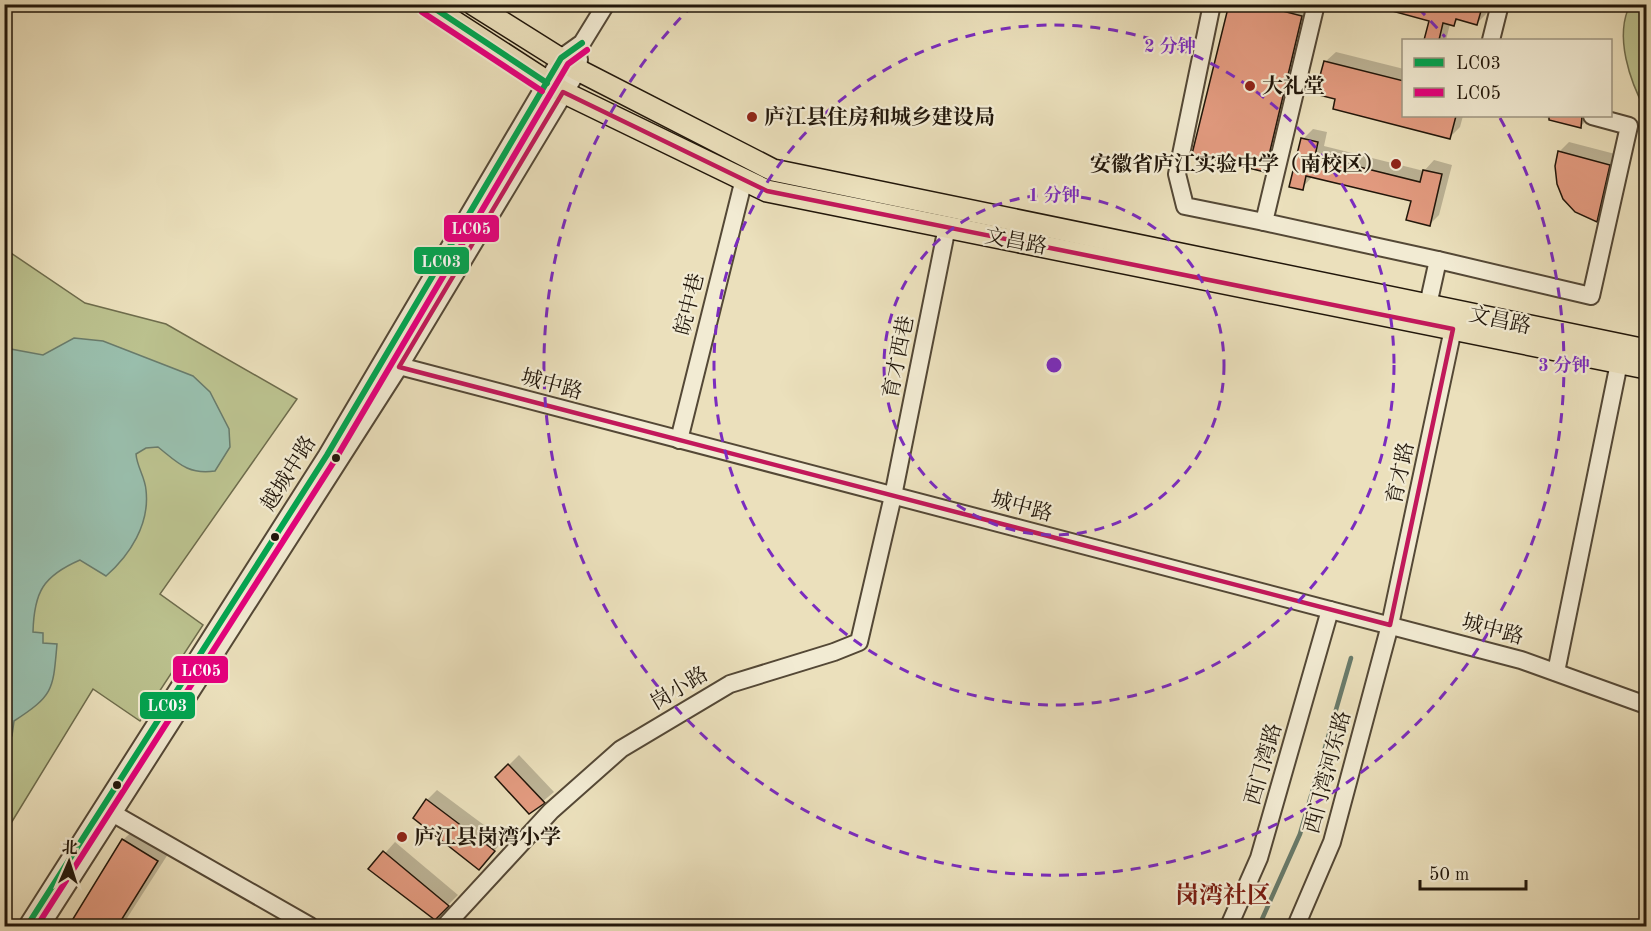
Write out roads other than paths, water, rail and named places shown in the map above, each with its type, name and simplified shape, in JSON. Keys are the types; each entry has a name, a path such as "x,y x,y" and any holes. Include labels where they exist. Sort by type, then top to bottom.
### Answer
{"main road":[{"name":"文昌路","path":"427,4 555,88 767,190 1647,368"},
{"name":"文昌路","path":"473,4 531,43 773,170 1647,350"}],"street":[{"name":"越城中路","path":"27,927 391,364 606,4"},
{"path":"1212,4 1177,174 1185,206 1438,260 1591,296 1629,126 1596,117"},
{"path":"1264,222 1316,4"},
{"path":"1491,39 1500,4"},
{"name":"皖中巷","path":"679,440 744,179"},
{"name":"育才西巷","path":"893,496 947,227"},
{"path":"1428,305 1438,260"},
{"name":"育才路","path":"1390,625 1453,329"},
{"path":"1556,672 1620,363"},
{"path":"41,927 114,814 391,364"},
{"name":"城中路","path":"391,364 1521,660 1647,705"},
{"name":"岗小路","path":"444,927 551,811 621,749 730,684 834,652 858,642 893,496"},
{"name":"西门湾路","path":"1228,927 1259,858 1330,610"},
{"name":"西门湾河东路","path":"1296,927 1332,842 1390,625"},
{"path":"114,814 310,927"}],"waterway":[{"path":"1259,926 1300,834 1351,658"}],"place":[{"name":"大礼堂","path":"1250,86"},
{"name":"庐江县住房和城乡建设局","path":"752,117"},
{"name":"安徽省庐江实验中学（南校区）","path":"1396,164"},
{"name":"庐江县岗湾小学","path":"402,837"}],"district":[{"name":"岗湾社区","path":"1223,895"}]}
